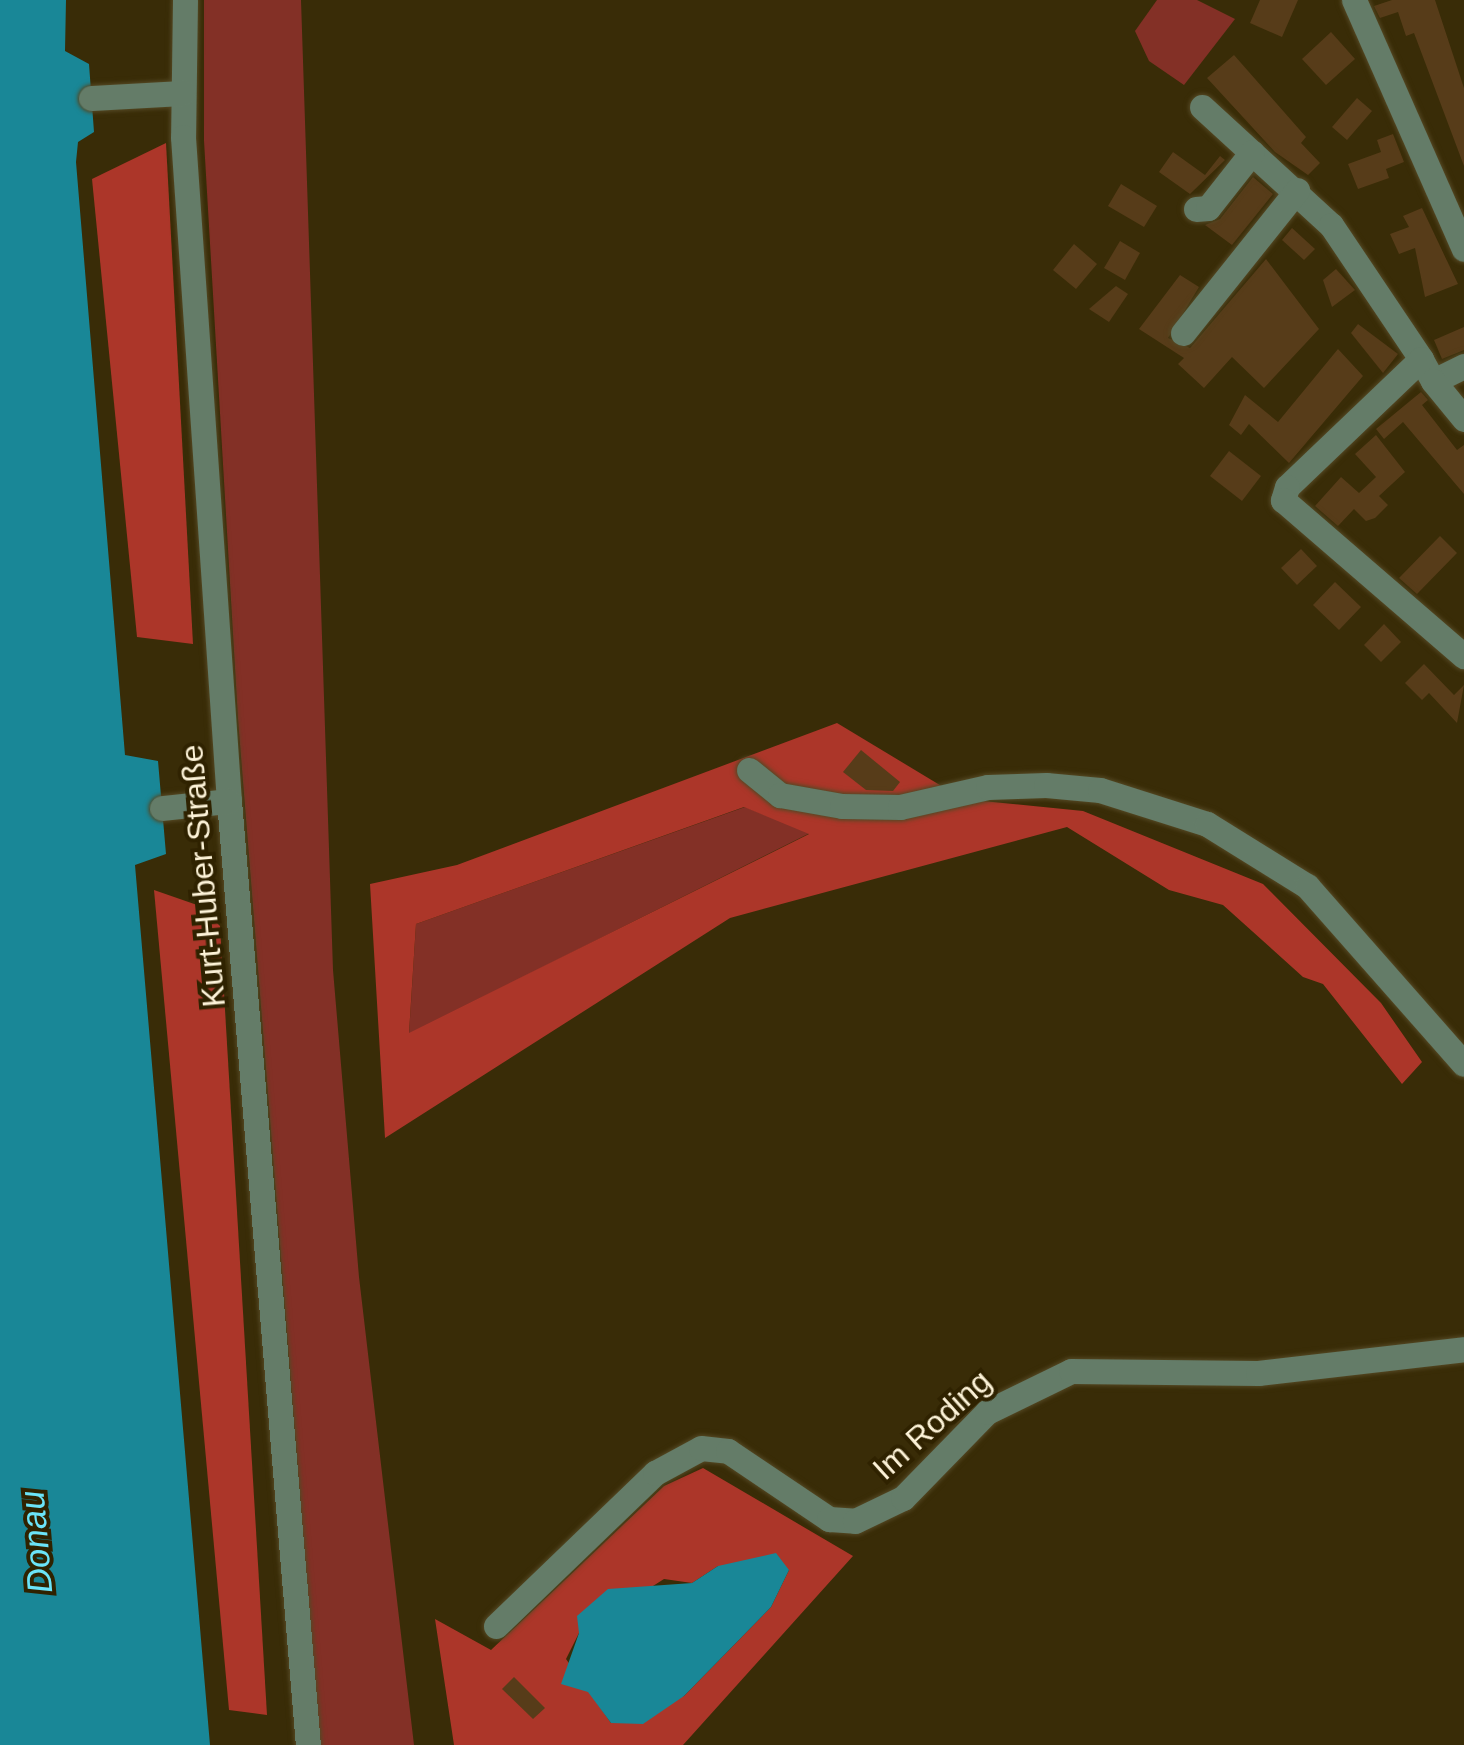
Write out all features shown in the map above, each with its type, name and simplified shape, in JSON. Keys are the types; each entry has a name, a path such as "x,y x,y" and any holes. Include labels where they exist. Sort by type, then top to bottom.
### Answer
{"street":[{"name":"Kurt-Huber-Straße","path":"186,0 184,93 229,801 308,1745"},
{"path":"1354,0 1464,249"},
{"path":"91,98 184,93"},
{"path":"1202,107 1297,190 1360,259 1427,370 1464,420"},
{"path":"1196,208 1208,208 1252,152"},
{"path":"1183,333 1297,190"},
{"path":"1464,366 1427,370 1287,487 1291,512 1464,656"},
{"path":"749,770 780,795 842,806 900,807 988,787 1046,785 1100,790 1207,824 1306,886 1464,1064"},
{"path":"162,808 229,801"},
{"name":"Im Roding","path":"496,1626 680,1455 728,1451 829,1518 855,1522 903,1498 986,1412 1023,1388 1071,1371 1125,1366 1258,1373 1464,1349"}],"shaded area":[{"path":"204,0 301,0 333,970 359,1277 414,1745 320,1745 238,719 204,141"},
{"path":"1157,0 1197,0 1235,19 1184,85 1149,61 1135,31"},
{"path":"166,143 193,644 137,637 92,179"},
{"path":"837,723 963,799 1083,811 1263,884 1381,1003 1422,1062 1402,1084 1323,984 1303,977 1223,905 1169,890 1067,827 730,918 385,1138 370,884 457,865","holes":["744,807 809,834 409,1033 416,924"]},
{"path":"745,807 810,833 409,1034 416,924"},
{"path":"154,890 200,906 220,926 267,1715 229,1710"},
{"path":"703,1468 853,1556 683,1745 454,1745 435,1619 491,1650 664,1486","holes":["718,1566 789,1570 771,1607 684,1696 611,1723 566,1659 579,1633 664,1579 692,1583"]}],"water":[{"name":"Donau","path":"0,0 66,0 65,51 89,64 94,132 78,142 76,162 125,755 158,761 166,854 135,865 210,1745 0,1745"},
{"path":"776,1553 789,1570 771,1607 684,1696 643,1724 611,1723 588,1692 561,1684 579,1633 577,1616 608,1589 692,1583 718,1566"}],"building":[{"path":"1260,0 1298,0 1282,37 1250,23"},
{"path":"1392,0 1435,0 1464,88 1464,166 1414,33 1406,36 1398,12 1380,18 1374,6"},
{"path":"1331,32 1355,59 1326,85 1302,59"},
{"path":"1234,55 1306,137 1301,143 1320,163 1308,175 1275,152 1207,78"},
{"path":"1357,98 1372,111 1347,140 1332,127"},
{"path":"1393,134 1404,162 1386,169 1389,178 1358,189 1348,164 1381,152 1377,140"},
{"path":"1173,152 1205,175 1220,156 1225,160 1190,194 1159,172"},
{"path":"1253,177 1273,194 1232,245 1205,225 1220,219"},
{"path":"1121,184 1157,206 1144,227 1108,206"},
{"path":"1422,208 1458,284 1425,297 1415,248 1399,254 1390,234 1409,227 1403,216"},
{"path":"1292,228 1315,249 1304,260 1282,240"},
{"path":"1120,241 1140,253 1125,280 1104,268"},
{"path":"1074,244 1097,264 1076,289 1053,270"},
{"path":"1266,259 1319,329 1264,388 1232,357 1204,388 1178,364 1184,358 1139,329 1180,275 1199,287 1168,338 1190,348"},
{"path":"1336,269 1355,290 1332,307 1323,280"},
{"path":"1116,286 1128,294 1109,322 1089,309"},
{"path":"1358,324 1398,354 1383,373 1351,333"},
{"path":"1464,327 1464,350 1442,359 1434,340"},
{"path":"1338,349 1363,376 1289,463 1249,424 1241,435 1229,425 1245,395 1278,422"},
{"path":"1421,392 1428,400 1422,405 1457,450 1464,445 1464,494 1403,422 1384,439 1376,429"},
{"path":"1376,435 1405,472 1379,496 1388,505 1375,518 1366,521 1354,509 1338,526 1315,506 1341,477 1359,493 1376,477 1355,454"},
{"path":"1229,451 1261,476 1242,501 1210,476"},
{"path":"1440,536 1457,553 1417,594 1399,578"},
{"path":"1301,549 1317,566 1297,585 1281,568"},
{"path":"1335,582 1361,607 1339,630 1313,605"},
{"path":"1384,624 1401,642 1381,662 1364,645"},
{"path":"1424,664 1454,695 1464,685 1457,723 1429,693 1422,700 1405,683"},
{"path":"861,750 900,782 893,791 866,790 843,772"},
{"path":"514,1677 545,1708 533,1719 502,1689"}]}
